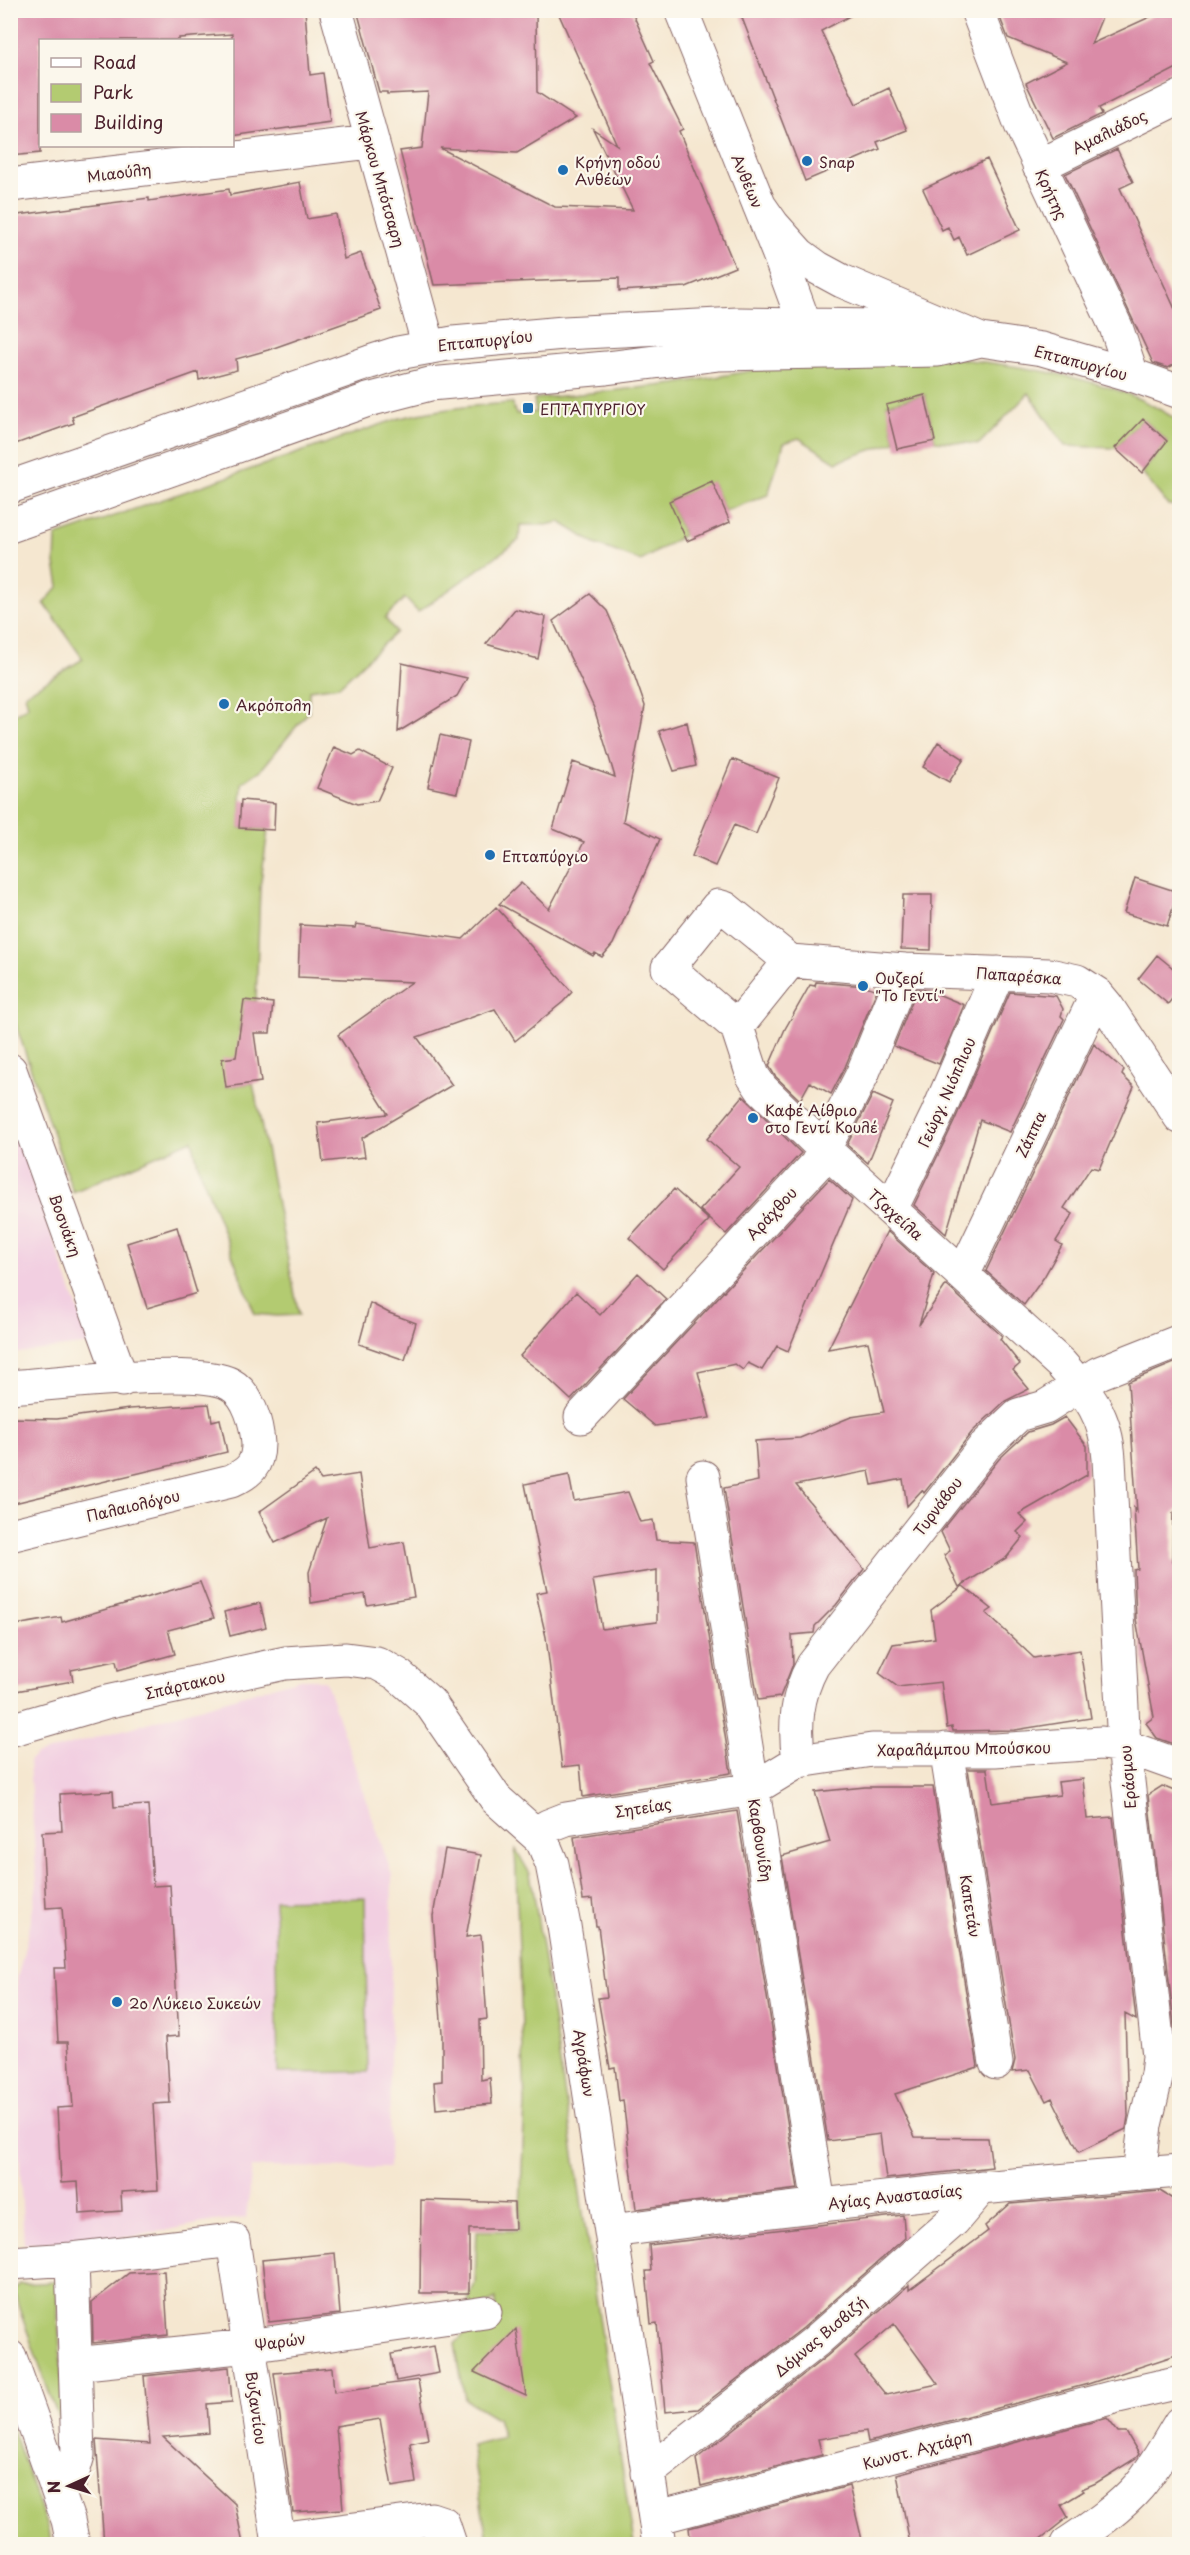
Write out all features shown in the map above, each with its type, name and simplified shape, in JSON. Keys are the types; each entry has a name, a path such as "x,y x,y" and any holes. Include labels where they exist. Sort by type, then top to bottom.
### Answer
{"street":[{"name":"Μάρκου Μπότσαρη","path":"336,10 370,142 429,347"},
{"name":"Ανθέων","path":"681,10 809,338"},
{"name":"Κρήτης","path":"977,10 1021,125 1116,327 1132,375"},
{"name":"Αμαλιάδος","path":"1040,166 1179,97"},
{"name":"Μιαούλη","path":"10,185 370,142"},
{"path":"759,205 786,241 818,268 948,327"},
{"name":"Επταπυργίου","path":"10,487 370,362 429,347 491,338 738,324 809,338 938,350 981,340"},
{"name":"Επταπυργίου","path":"10,526 313,418 415,387 449,381 606,368 719,354 809,338 948,327 981,340 1042,349 1132,375 1179,392"},
{"path":"718,906 725,908 790,961 737,1027 668,968 718,906"},
{"name":"Παπαρέσκα","path":"790,961 905,970 1060,976 1077,981 1097,994 1117,1018 1179,1117"},
{"name":"Αράχθου","path":"581,1418 811,1170 825,1150 862,1075 905,970"},
{"name":"Γεώργ. Νιόπλιου","path":"891,1209 938,1115 998,973"},
{"name":"Ζάππα","path":"963,1275 1097,994"},
{"name":"Τζαχείλα","path":"737,1027 756,1082 825,1150 1047,1351 1079,1385"},
{"name":"Βοσνάκη","path":"10,1070 122,1380"},
{"name":"Τυρνάβου","path":"799,1761 797,1722 800,1697 807,1675 821,1654 993,1438 1018,1415 1046,1407 1099,1373 1179,1341"},
{"name":"Παλαιολόγου","path":"10,1535 231,1481 244,1476 253,1467 258,1457 254,1420 239,1391 230,1384 205,1377 188,1376 122,1380"},
{"path":"10,1387 122,1380"},
{"name":"Εράσμου","path":"1079,1385 1098,1412 1108,1442 1124,1746 1159,2056 1157,2074 1144,2125 1139,2174"},
{"name":"Καρβουνίδη","path":"703,1477 819,2204"},
{"name":"Σπάρτακου","path":"10,1730 106,1702 239,1672 303,1661 363,1660"},
{"name":"Αγράφων","path":"363,1660 377,1663 392,1671 422,1694 445,1722 478,1774 502,1806 537,1833 550,1855 558,1892 657,2531"},
{"name":"Χαραλάμπου Μπούσκου","path":"753,1789 799,1761 872,1750 995,1750 1093,1742 1124,1746 1179,1766"},
{"name":"Καπετάν","path":"946,1749 996,2063"},
{"name":"Σητείας","path":"537,1833 566,1819 753,1789"},
{"name":"Αγίας Αναστασίας","path":"611,2231 819,2204 982,2187 1179,2171"},
{"name":"Δόμνας Βισβιζή","path":"647,2473 815,2342 954,2220 982,2187"},
{"name":"Βυζαντίου","path":"72,2259 233,2240 278,2542 431,2519 443,2523 450,2544"},
{"path":"10,2264 72,2259 78,2455 71,2479 58,2491"},
{"name":"Ψαρών","path":"75,2364 248,2346 485,2312"},
{"path":"10,2357 58,2491 73,2544"},
{"name":"Κωνστ. Αχτάρη","path":"657,2531 1049,2414 1179,2382"},
{"path":"1066,2544 1109,2513 1140,2485 1179,2423"}],"shaded area":[{"path":"10,1117 90,1344 11,1354"},
{"path":"300,1679 326,1682 392,1875 389,2168 252,2167 246,2218 214,2221 130,2237 24,2244 19,2147 17,1980 37,1885 29,1761 35,1755"}],"green space":[{"path":"951,358 1022,368 1097,384 1144,401 1179,421 1179,506 1168,505 1142,473 1167,441 1143,419 1115,448 1065,446 1029,393 979,444 935,441 925,395 887,404 895,442 836,462 799,438 784,443 768,495 725,511 712,482 669,501 684,535 641,561 595,544 560,522 546,525 520,525 519,540 418,612 405,598 385,618 396,632 339,686 309,690 309,711 261,770 242,783 240,828 268,830 260,888 256,1001 244,1000 239,1031 251,1032 226,1087 253,1083 299,1315 255,1314 199,1168 192,1140 73,1192 11,1011 10,717 28,706 25,694 83,659 44,603 59,586 55,564 56,536 414,415 456,408 512,403 516,414 536,412 534,399 675,384 773,367"},
{"path":"515,1848 530,1874 534,1895 634,2544 479,2544 487,2539 471,2445 503,2437 497,2418 465,2399 455,2344 467,2331 494,2329 496,2299 475,2309 468,2302 475,2283 477,2231 519,2231 525,2103"},
{"path":"365,1898 368,2072 278,2073 275,1900"},
{"path":"56,2282 65,2437 14,2290 20,2284"},
{"path":"10,2421 48,2530 50,2544 11,2544"}],"building":[{"path":"10,10 305,10 310,75 323,73 330,122 234,136 234,39 232,39 232,34 179,39 39,39 40,153 10,156"},
{"path":"357,10 536,10 537,92 576,118 517,153 440,148 555,207 633,210 593,129 617,145 557,10 631,10 654,61 650,63 683,129 679,131 735,267 686,287 619,291 619,278 434,285 400,151 422,148 428,92 387,94 387,92 379,92"},
{"path":"739,10 861,10 821,31 856,104 889,88 907,130 877,142 880,149 805,181"},
{"path":"997,10 1105,10 1091,44 1165,10 1179,10 1179,67 1099,108 1102,114 1053,138 1026,83 1067,62 1008,38"},
{"path":"1117,149 1133,182 1120,188 1179,318 1179,362 1168,368 1153,363 1065,174"},
{"path":"987,159 1020,230 967,255 959,237 954,240 948,227 942,230 923,189"},
{"path":"300,182 307,219 336,214 344,259 361,253 381,310 236,359 237,370 199,380 198,372 72,417 74,423 10,446 10,216 149,198 149,201 229,189 230,195"},
{"path":"925,395 935,441 897,449 886,405"},
{"path":"1143,419 1167,441 1142,473 1115,448"},
{"path":"712,481 730,522 687,541 669,501"},
{"path":"590,594 607,611 631,666 645,706 623,821 660,839 613,944 602,957 595,953 593,956 499,904 521,883 549,909 584,842 553,829 573,762 615,777 594,708 553,621"},
{"path":"515,609 546,617 538,659 486,644"},
{"path":"402,663 467,678 457,696 398,732"},
{"path":"687,722 696,766 674,771 659,731"},
{"path":"440,735 469,742 457,793 428,787"},
{"path":"938,742 964,759 949,782 923,767"},
{"path":"334,747 353,755 360,751 392,768 377,801 357,804 317,788"},
{"path":"732,759 779,778 756,834 734,825 715,866 692,856"},
{"path":"241,800 275,803 274,830 239,828"},
{"path":"1135,878 1178,892 1167,926 1124,913"},
{"path":"903,895 932,895 931,950 901,949"},
{"path":"496,907 572,992 515,1041 495,1009 417,1037 452,1085 362,1138 365,1157 323,1162 318,1123 388,1114 338,1035 412,982 298,977 300,925 355,928 356,924 463,939"},
{"path":"1157,955 1179,973 1179,990 1168,1004 1138,979"},
{"path":"816,982 866,986 877,990 845,1067 831,1094 810,1082 800,1100 775,1076 769,1066 785,1029 810,985 815,986"},
{"path":"917,989 928,990 964,1005 939,1064 894,1046"},
{"path":"1010,992 1056,996 1063,1009 1061,1016 1064,1019 1010,1132 980,1120 946,1234 914,1205 954,1122"},
{"path":"244,1000 273,1003 270,1033 254,1033 261,1082 226,1087 222,1059 236,1057"},
{"path":"1094,1044 1124,1070 1122,1075 1134,1087 1099,1169 1091,1167 1064,1208 1073,1214 1056,1241 1062,1245 1044,1277 1024,1305 986,1271"},
{"path":"873,1094 893,1103 868,1163 847,1145"},
{"path":"743,1096 801,1153 726,1234 700,1210 739,1167 707,1139"},
{"path":"829,1179 852,1200 788,1351 777,1346 762,1370 748,1363 743,1370 735,1364 698,1372 710,1418 655,1426 623,1399"},
{"path":"674,1189 709,1220 663,1269 629,1238"},
{"path":"177,1227 197,1293 147,1308 127,1243"},
{"path":"887,1231 934,1274 919,1325 946,1285 1002,1336 1000,1339 1020,1364 1013,1370 1029,1389 1005,1401 972,1432 924,1493 922,1490 907,1506 903,1479 872,1485 869,1471 796,1485 864,1569 836,1605 815,1626 814,1633 792,1635 793,1664 780,1697 758,1700 724,1488 758,1481 755,1441 800,1438 851,1417 884,1412 868,1342 828,1349"},
{"path":"638,1273 666,1299 571,1400 520,1356 576,1292 600,1315"},
{"path":"370,1303 416,1323 405,1360 359,1344"},
{"path":"1179,1361 1179,1509 1173,1513 1172,1562 1179,1560 1179,1743 1174,1744 1157,1738 1146,1723 1154,1717 1136,1619 1134,1570 1138,1569 1134,1508 1137,1512 1128,1382"},
{"path":"209,1404 212,1421 220,1419 227,1452 10,1504 10,1418 57,1419 129,1409"},
{"path":"1065,1417 1087,1446 1087,1475 1019,1514 1027,1522 1017,1532 1023,1537 1006,1558 959,1587 944,1555 950,1551 941,1532 999,1459 1028,1432 1051,1425"},
{"path":"315,1472 321,1480 359,1474 370,1548 404,1542 414,1597 367,1605 365,1594 311,1603 309,1572 327,1518 275,1543 259,1512"},
{"path":"569,1475 574,1501 628,1492 640,1522 653,1520 656,1540 694,1542 731,1773 583,1797 580,1765 562,1767 546,1637 536,1593 547,1591 525,1484","holes":["657,1570 657,1622 602,1629 593,1580"]},
{"path":"200,1582 214,1618 168,1630 175,1654 118,1670 116,1661 71,1670 73,1681 10,1692 10,1626 61,1617 62,1622"},
{"path":"963,1586 992,1609 986,1613 1034,1658 1080,1650 1091,1718 1015,1730 953,1731 952,1727 947,1728 941,1682 898,1687 879,1673 893,1644 935,1638 931,1610"},
{"path":"260,1603 266,1627 230,1636 224,1612"},
{"path":"968,1769 987,1769 992,1803 1060,1795 1058,1782 1083,1779 1087,1819 1113,1817 1136,2020 1125,2014 1128,2116 1126,2129 1079,2152 1052,2098 1046,2101 1030,2070 1012,2072 1015,2060"},
{"path":"1162,1786 1179,1793 1179,2043 1176,2042 1148,1795"},
{"path":"865,1787 933,1787 978,2067 895,2094 915,2137 988,2138 992,2167 886,2179 880,2134 828,2141 782,1856 830,1842 815,1792"},
{"name":"2ο Λύκειο Συκεών","path":"113,1791 114,1807 148,1805 153,1886 170,1885 179,2036 166,2037 170,2103 153,2104 158,2190 121,2192 122,2211 80,2214 78,2182 61,2183 57,2108 73,2107 68,2042 58,2042 54,1968 66,1968 62,1907 46,1908 42,1832 62,1831 60,1794"},
{"path":"737,1811 798,2189 636,2209 623,2100 619,2101 615,2067 610,2068 598,1998 607,1997 598,1926 596,1926 593,1899 583,1900 574,1837"},
{"path":"445,1849 481,1855 466,1937 481,1935 487,2019 480,2020 481,2080 490,2078 492,2104 436,2109 434,2082 442,2081 442,2033 433,1916"},
{"path":"1160,2191 1179,2203 1179,2354 1088,2384 877,2440 868,2442 866,2431 818,2439 822,2455 701,2486 696,2459 827,2356 909,2285 909,2290 988,2231 985,2226 1010,2204","holes":["894,2324 938,2384 886,2395 855,2357"]},
{"path":"421,2200 514,2203 515,2229 469,2229 469,2293 420,2293"},
{"path":"903,2215 905,2238 803,2328 698,2409 665,2412 657,2323 651,2324 646,2271 651,2271 649,2245"},
{"path":"335,2253 340,2314 269,2322 262,2260"},
{"path":"164,2271 168,2335 93,2343 92,2302 129,2273"},
{"path":"516,2329 526,2396 474,2372"},
{"path":"434,2346 439,2373 396,2381 391,2354"},
{"path":"229,2367 232,2402 207,2404 209,2433 163,2437 235,2504 243,2544 104,2544 96,2440 150,2444 144,2376"},
{"path":"332,2368 334,2392 418,2380 428,2439 410,2443 416,2483 392,2487 380,2419 336,2426 343,2509 293,2512 274,2373"},
{"path":"1107,2418 1118,2432 1126,2432 1139,2454 1096,2483 1082,2489 1084,2491 1061,2505 1068,2517 1034,2544 910,2544 897,2474"},
{"path":"849,2486 863,2544 691,2544 689,2528"}],"place":[{"name":"Snap","path":"807,161"},
{"name":"Κρήνη οδού Ανθέων","path":"563,170"},
{"name":"ΕΠΤΑΠΥΡΓΙΟΥ","path":"528,408"},
{"name":"Ακρόπολη","path":"224,704"},
{"name":"Επταπύργιο","path":"490,855"},
{"name":"Ουζερί \"Το Γεντί\"","path":"863,986"},
{"name":"Καφέ Αίθριο στο Γεντί Κουλέ","path":"753,1118"},
{"name":"2ο Λύκειο Συκεών","path":"117,2002"}]}
